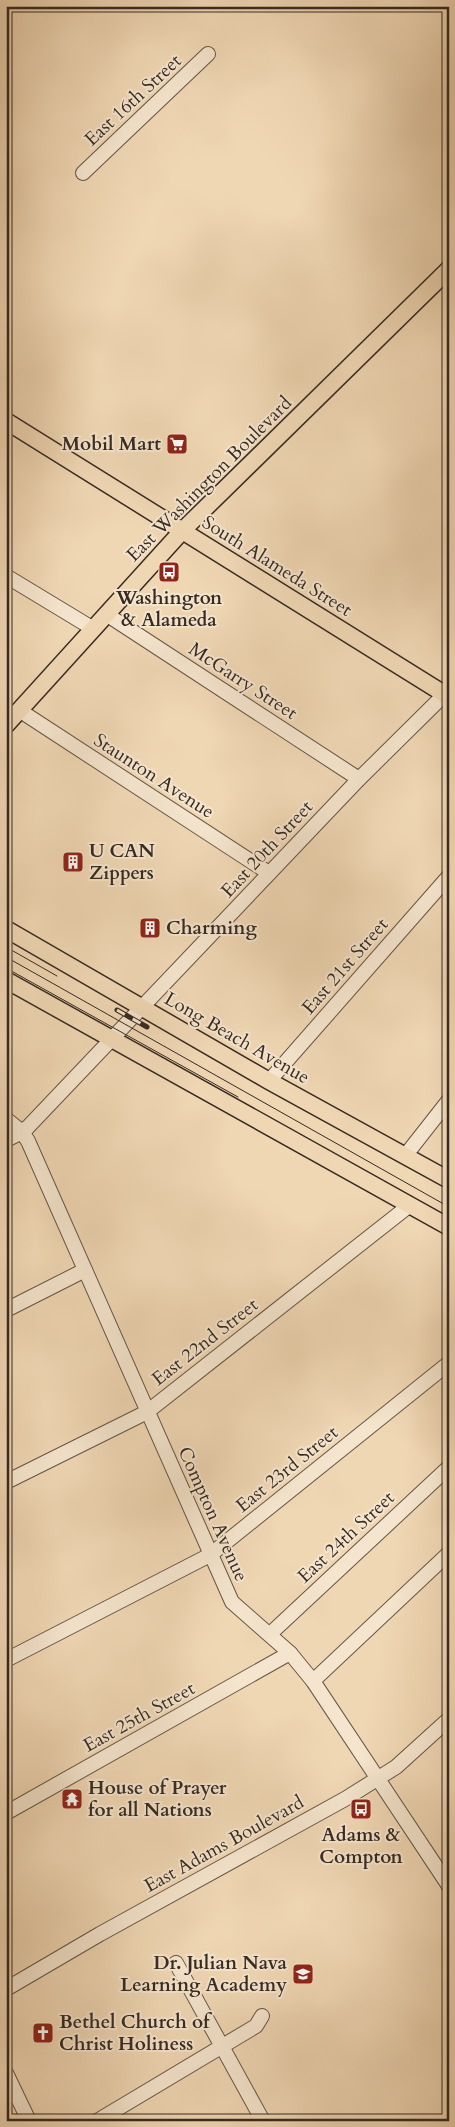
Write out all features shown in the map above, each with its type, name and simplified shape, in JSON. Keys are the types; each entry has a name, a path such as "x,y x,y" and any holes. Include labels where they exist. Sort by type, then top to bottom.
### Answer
{"main road":[{"name":"East Washington Boulevard","path":"6,725 92,628 183,530 449,270"},
{"name":"South Alameda Street","path":"6,420 447,693"},
{"name":"Long Beach Avenue","path":"6,929 270,1081 449,1180"},
{"path":"6,980 449,1227"}],"street":[{"name":"East 16th Street","path":"83,174 208,54"},
{"path":"6,576 92,628"},
{"name":"McGarry Street","path":"106,614 359,779"},
{"name":"East 20th Street","path":"6,1140 22,1132 359,779 447,693"},
{"name":"Staunton Avenue","path":"19,710 269,873"},
{"name":"East 21st Street","path":"270,1081 449,876"},
{"path":"405,1156 449,1100"},
{"name":"Compton Avenue","path":"6,1119 22,1132 28,1141 232,1602 270,1634 314,1680 449,1886"},
{"name":"East 22nd Street","path":"6,1482 147,1412 410,1205"},
{"path":"6,1310 86,1270"},
{"name":"East 23rd Street","path":"6,1660 210,1555 449,1363"},
{"name":"East 24th Street","path":"270,1634 449,1467"},
{"path":"314,1680 449,1552"},
{"name":"East 25th Street","path":"6,1813 290,1654"},
{"name":"East Adams Boulevard","path":"6,1989 379,1778 396,1767 449,1719"},
{"path":"176,1963 264,2121"},
{"path":"97,2121 256,2026 262,2016"},
{"path":"6,2073 29,2121"}],"tram line":[{"path":"6,947 57,976"},
{"path":"6,957 449,1207"},
{"path":"6,968 238,1097"}],"railway":[{"path":"117,1010 147,1027"}],"place":[{"name":"Mobil Mart","path":"177,444"},
{"name":"Washington & Alameda","path":"169,572"},
{"name":"U CAN Zippers","path":"73,862"},
{"name":"Charming","path":"150,928"},
{"name":"House of Prayer for all Nations","path":"72,1799"},
{"name":"Adams & Compton","path":"361,1809"},
{"name":"Dr. Julian Nava Learning Academy","path":"303,1974"},
{"name":"Bethel Church of Christ Holiness","path":"43,2033"}]}
